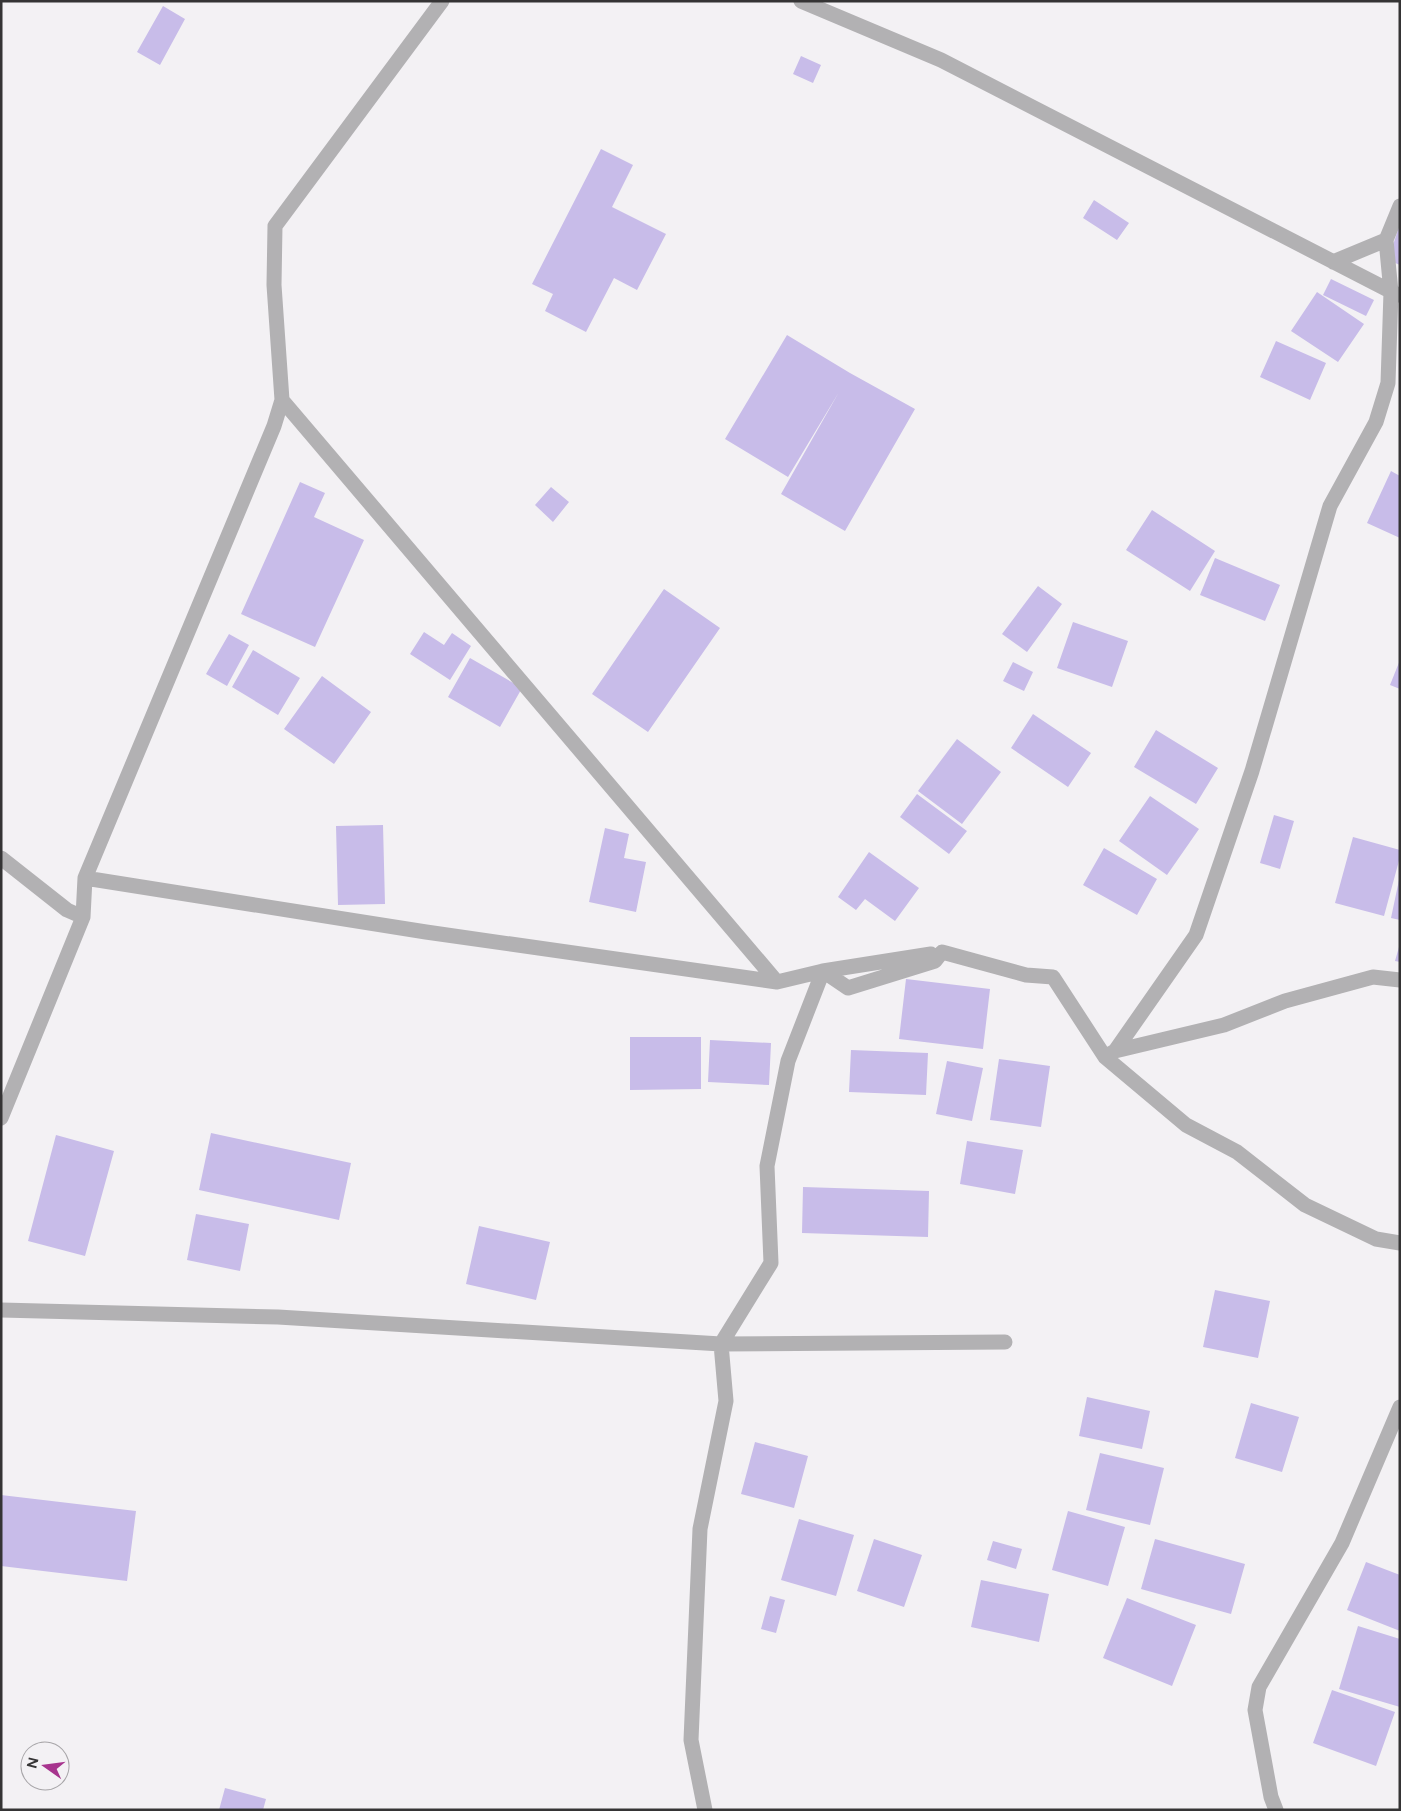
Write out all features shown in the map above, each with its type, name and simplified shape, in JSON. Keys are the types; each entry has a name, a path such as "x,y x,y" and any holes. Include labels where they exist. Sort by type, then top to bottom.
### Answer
{"street":[{"path":"1,1118 83,918 85,878 274,426 282,400 274,285 274,226 442,1"},
{"path":"801,1 941,60 1395,294"},
{"path":"1110,1054 1196,934 1252,771 1330,506 1376,422 1388,383 1395,294 1386,240 1400,206"},
{"path":"1333,262 1386,240"},
{"path":"282,400 777,982"},
{"path":"1,858 67,910 83,918"},
{"path":"85,878 426,932 777,982 823,971 942,952 1026,975 1053,978 1110,1054 1186,1125 1237,1152 1305,1205 1376,1239 1400,1243"},
{"path":"823,971 848,988 935,961 942,952"},
{"path":"705,1810 691,1740 700,1529 726,1401 721,1344 771,1263 767,1166 788,1061 823,971"},
{"path":"1110,1054 1224,1025 1285,1001 1373,977 1400,980"},
{"path":"1,1310 278,1317 721,1344 1005,1342"},
{"path":"1276,1810 1255,1710 1259,1687 1342,1544 1400,1407"}],"building":[{"path":"163,6 185,19 160,65 137,52"},
{"path":"801,56 821,65 813,83 793,74"},
{"path":"601,149 633,165 612,207 666,234 637,290 614,278 586,332 545,311 553,294 532,284"},
{"path":"1094,200 1129,223 1117,240 1083,218"},
{"path":"1400,227 1400,265 1388,260"},
{"path":"1331,279 1374,300 1366,316 1323,295"},
{"path":"1317,292 1364,324 1338,362 1291,331"},
{"path":"787,335 915,409 845,531 781,494 839,392 788,477 725,439"},
{"path":"1276,341 1326,363 1310,400 1260,377"},
{"path":"1391,471 1400,476 1400,538 1367,523"},
{"path":"300,482 325,493 314,517 364,540 315,647 241,614"},
{"path":"551,487 569,502 553,522 535,505"},
{"path":"1152,510 1215,551 1190,591 1126,550"},
{"path":"1215,558 1280,585 1265,621 1200,595"},
{"path":"1038,586 1062,604 1027,652 1002,634"},
{"path":"664,589 720,628 648,732 592,694"},
{"path":"1073,622 1128,641 1112,687 1057,668"},
{"path":"424,632 444,645 452,633 471,646 450,680 410,654"},
{"path":"229,634 249,645 227,686 206,674"},
{"path":"253,650 300,678 278,715 232,687"},
{"path":"470,658 522,688 500,727 448,697"},
{"path":"1400,660 1400,689 1390,685"},
{"path":"1013,662 1033,672 1024,691 1003,681"},
{"path":"322,676 371,712 334,764 284,729"},
{"path":"1033,714 1091,753 1068,787 1011,748"},
{"path":"1156,730 1218,768 1196,804 1134,767"},
{"path":"957,739 1001,772 962,824 918,791"},
{"path":"917,794 967,831 949,854 900,817"},
{"path":"1150,796 1199,829 1167,875 1119,841"},
{"path":"1274,815 1294,821 1280,869 1260,863"},
{"path":"383,825 385,904 338,905 336,826"},
{"path":"605,828 629,834 624,858 646,862 636,912 589,902"},
{"path":"1353,837 1400,850 1400,857 1384,916 1335,903"},
{"path":"1104,848 1157,879 1137,915 1083,885"},
{"path":"869,852 919,888 895,921 865,899 856,910 838,897"},
{"path":"1400,880 1400,920 1391,918"},
{"path":"1400,948 1400,962 1395,961"},
{"path":"906,979 990,989 983,1049 899,1039"},
{"path":"630,1037 701,1037 701,1089 630,1090"},
{"path":"710,1040 771,1043 769,1085 708,1082"},
{"path":"851,1050 928,1053 926,1095 849,1092"},
{"path":"999,1059 1050,1066 1041,1127 990,1120"},
{"path":"947,1061 983,1068 972,1121 936,1114"},
{"path":"211,1133 351,1163 339,1220 199,1190"},
{"path":"56,1135 114,1151 85,1256 28,1241"},
{"path":"967,1141 1023,1150 1015,1194 960,1184"},
{"path":"803,1187 929,1191 928,1237 802,1233"},
{"path":"196,1214 249,1224 240,1271 187,1260"},
{"path":"479,1226 550,1242 536,1300 466,1284"},
{"path":"1215,1290 1270,1301 1258,1358 1203,1347"},
{"path":"1087,1397 1150,1411 1142,1449 1079,1436"},
{"path":"1251,1403 1299,1417 1282,1472 1235,1458"},
{"path":"755,1442 808,1456 794,1508 741,1494"},
{"path":"1100,1453 1164,1468 1150,1525 1086,1510"},
{"path":"1,1495 136,1511 127,1581 1,1566"},
{"path":"1068,1511 1125,1527 1108,1586 1052,1570"},
{"path":"799,1519 854,1535 836,1596 781,1580"},
{"path":"874,1539 922,1555 904,1607 857,1591"},
{"path":"1155,1539 1245,1564 1231,1614 1141,1589"},
{"path":"993,1541 1022,1549 1016,1569 987,1560"},
{"path":"1366,1562 1400,1575 1400,1631 1347,1610"},
{"path":"981,1580 1049,1594 1039,1642 971,1627"},
{"path":"770,1596 785,1600 776,1633 761,1629"},
{"path":"1127,1598 1196,1625 1172,1686 1103,1658"},
{"path":"1358,1626 1400,1639 1400,1707 1339,1689"},
{"path":"1332,1690 1395,1712 1376,1766 1313,1743"},
{"path":"225,1788 266,1799 263,1810 219,1810"}]}
